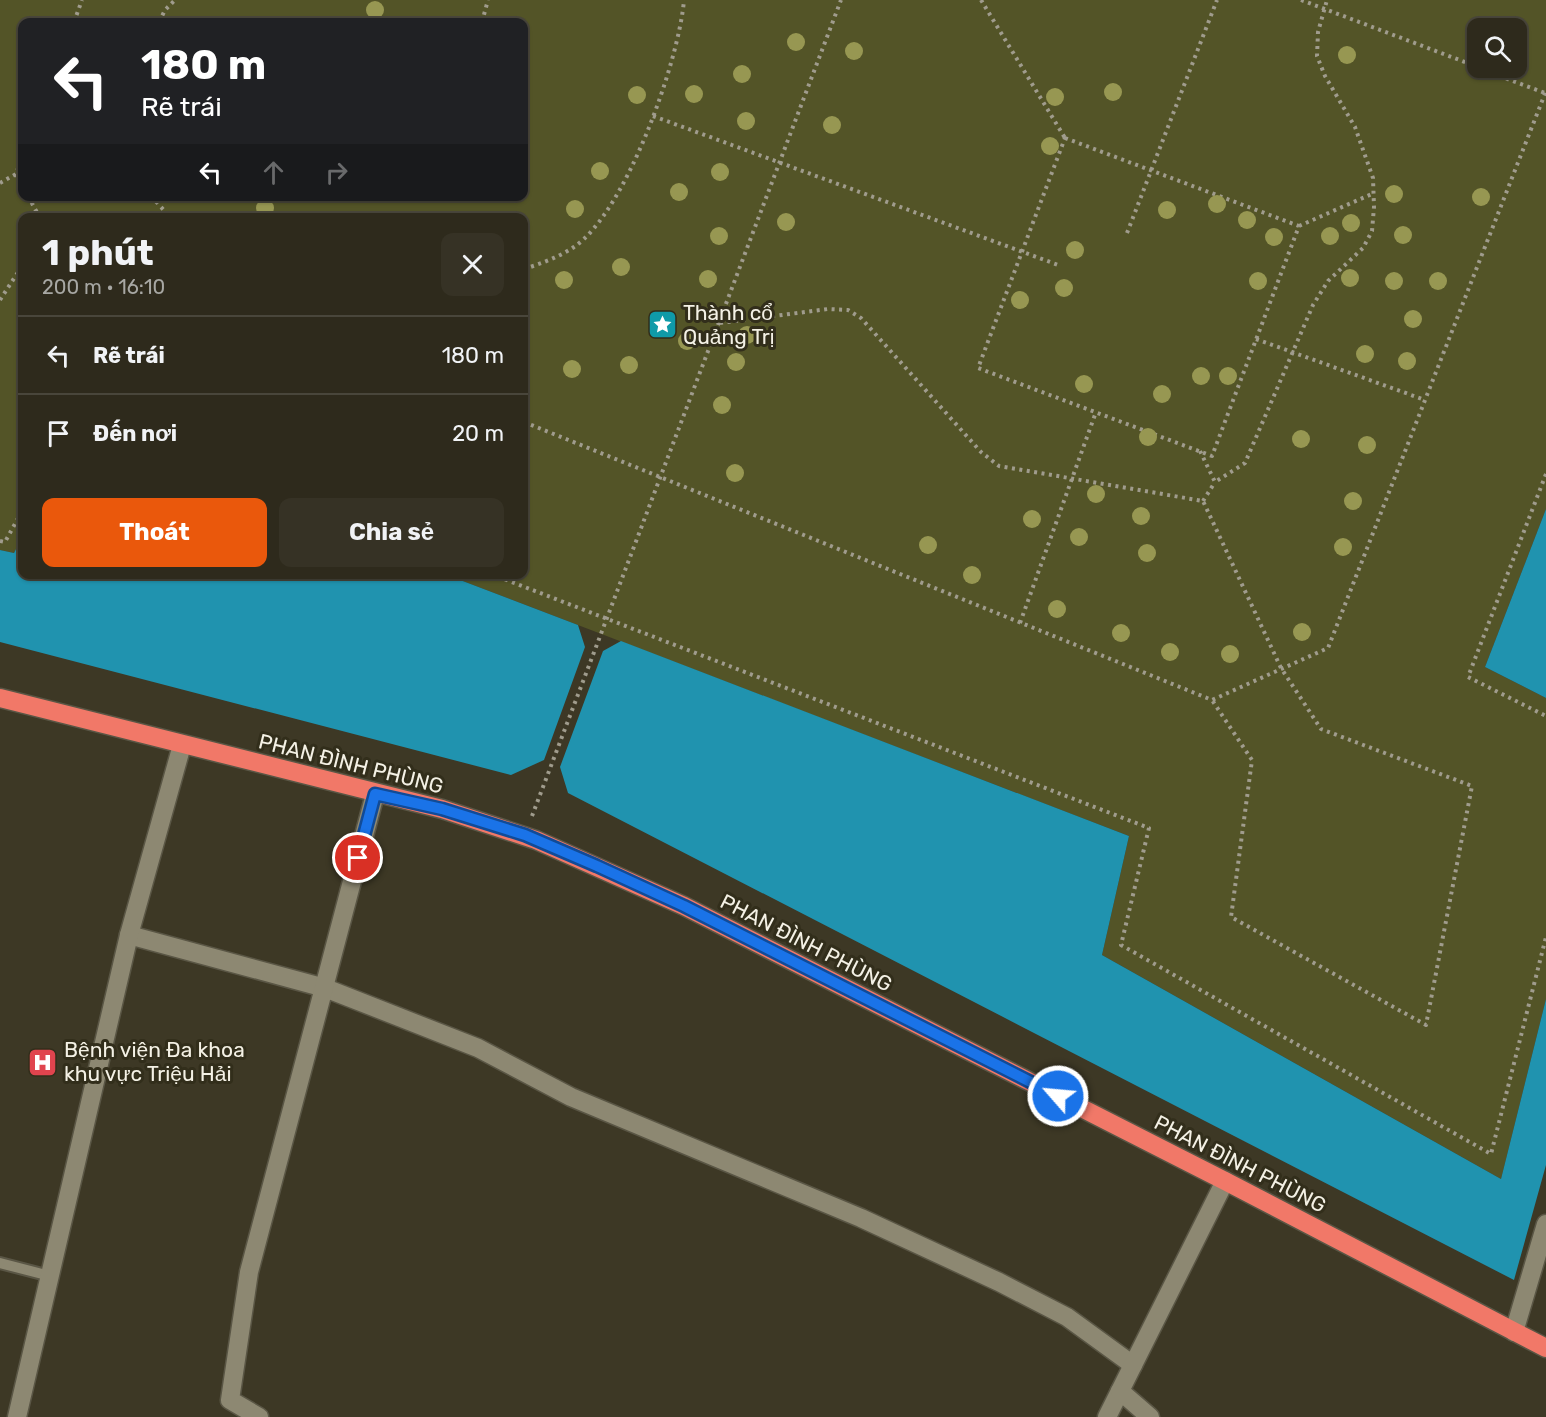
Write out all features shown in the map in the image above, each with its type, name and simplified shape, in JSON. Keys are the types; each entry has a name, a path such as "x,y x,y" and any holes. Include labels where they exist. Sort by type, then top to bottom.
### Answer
{"highway":[{"name":"PHAN ĐÌNH PHÙNG","path":"0,698 442,809 525,835 684,906 1225,1181 1546,1348"}],"street":[{"path":"17,1417 129,935 182,745"},
{"path":"259,1417 230,1400 249,1272 375,794"},
{"path":"129,935 324,988 478,1048 571,1097 861,1218 999,1282 1067,1317 1133,1365"},
{"path":"1107,1417 1225,1181"},
{"path":"1514,1332 1546,1224"},
{"path":"1120,1391 1150,1417"}],"lane":[{"path":"0,1263 50,1276"}],"path":[{"path":"75,18 82,0"},
{"path":"161,18 175,0"},
{"path":"483,18 488,0"},
{"path":"528,267 574,247 599,223 624,183 653,116 682,17 684,0"},
{"path":"525,835 841,0"},
{"path":"981,0 1065,138 1299,226 1374,193"},
{"path":"1126,233 1217,0"},
{"path":"1301,0 1467,63"},
{"path":"1203,501 1215,482 1245,463 1313,305 1328,281 1363,248 1372,231 1373,178 1355,127 1325,76 1317,56 1318,32 1327,0"},
{"path":"1212,700 1328,648 1546,92 1508,78"},
{"path":"653,116 1061,266"},
{"path":"1065,138 978,368 1212,456 1299,226"},
{"path":"0,183 16,174 18,168"},
{"path":"16,174 18,178"},
{"path":"156,201 166,213"},
{"path":"0,300 18,272"},
{"path":"720,323 828,309 848,310 861,318 981,452 999,466 1203,501"},
{"path":"1256,339 1425,400"},
{"path":"1020,623 1096,412"},
{"path":"528,424 1212,700 1252,760 1231,917 1426,1025 1472,786 1321,729 1281,668 1203,501"},
{"path":"1200,451 1215,482"},
{"path":"1546,474 1468,677 1546,716"},
{"path":"0,541 5,542 18,518"},
{"path":"504,579 1149,828 1121,945 1491,1154 1546,937"}],"shaded area":[{"path":"0,0 1546,0 1546,509 1485,667 1546,698 1546,999 1501,1179 1102,955 1129,836 457,579 528,579 528,213 18,213 18,545 14,553 0,550"}],"water":[{"path":"1546,509 1546,698 1485,667"},
{"path":"18,545 18,579 457,579 578,625 585,647 544,760 511,775 0,642 0,550 14,553"},
{"path":"621,641 1129,836 1102,955 1501,1179 1546,999 1546,1165 1514,1280 568,793 560,767 603,651"}],"place":[{"name":"Thành cổ Quảng Trị","path":"662,325"},
{"name":"Bệnh viện Đa khoa khu vực Triệu Hải","path":"43,1062"}],"route":[{"path":"358,858 375,794 442,809 525,835 684,906 1058,1096"}]}
